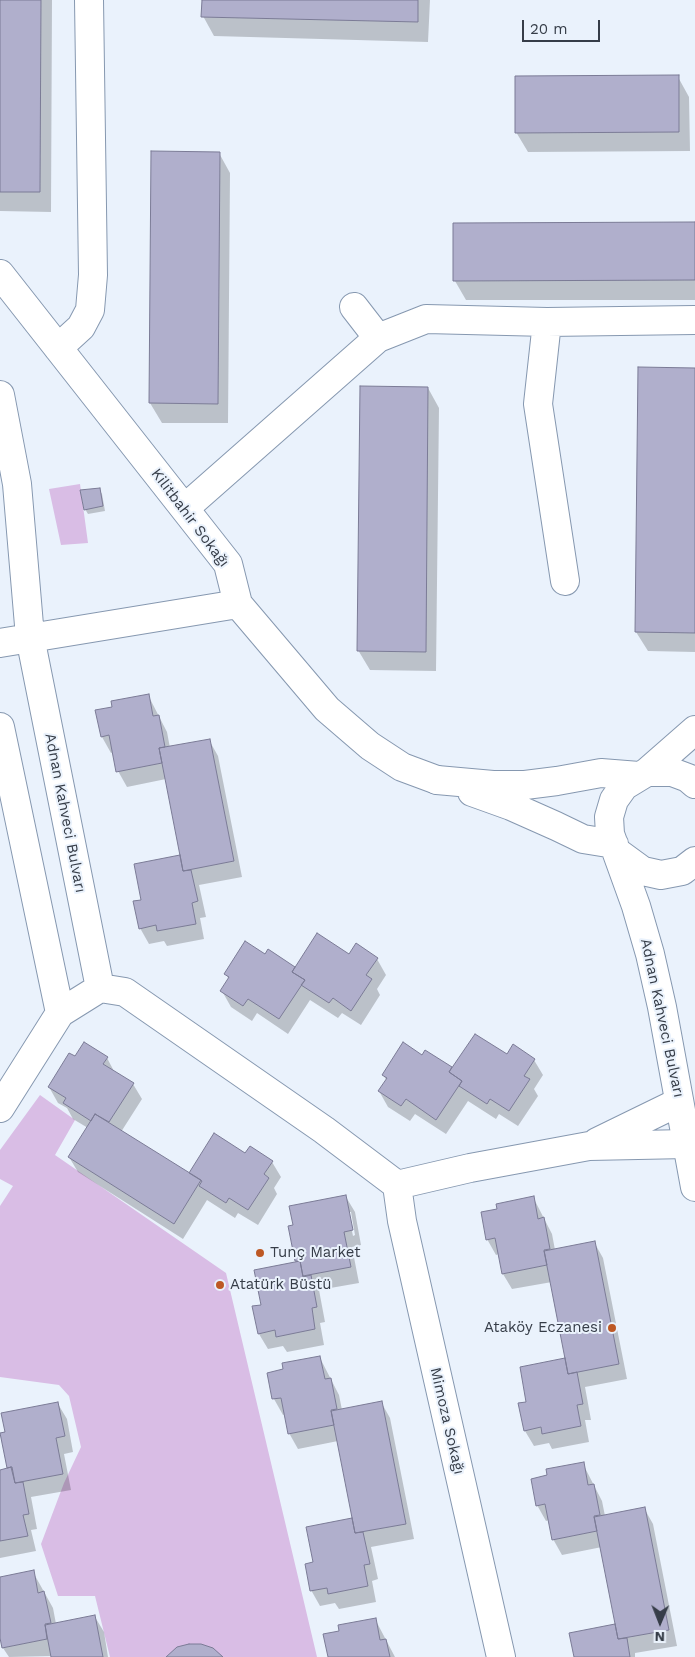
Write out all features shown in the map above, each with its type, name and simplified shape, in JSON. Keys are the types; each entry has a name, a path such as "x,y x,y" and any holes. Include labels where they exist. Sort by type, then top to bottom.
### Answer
{"street":[{"path":"58,348 81,327 90,310 93,275 89,0"},
{"name":"Kilitbahir Sokağı","path":"3,286 58,348 228,564 238,604 327,708 370,746 394,762 402,767 437,780"},
{"path":"354,307 378,338"},
{"path":"185,508 378,338 426,319 547,322 695,320"},
{"path":"547,322 538,404 565,581"},
{"name":"Adnan Kahveci Bulvarı","path":"0,395 16,484 30,637 100,988"},
{"path":"0,643 238,604"},
{"path":"0,727 60,1013"},
{"path":"643,774 695,730"},
{"path":"437,780 493,785 525,785 601,773 643,774 672,772 688,778 695,784"},
{"name":"Adnan Kahveci Bulvarı","path":"643,774 624,786 614,800 609,817 610,834 636,906 650,954 662,1007 695,1187"},
{"path":"437,780 511,806 583,840 616,848 643,871 661,875 682,871 695,861"},
{"path":"0,1108 60,1013 100,988 125,992 324,1130 397,1185 470,1168 589,1146 687,1144"},
{"path":"589,1146 679,1102"},
{"name":"Mimoza Sokağı","path":"397,1185 402,1221 501,1657"}],"shaded area":[{"path":"80,484 88,543 61,545 49,489"},
{"path":"40,1095 75,1120 55,1155 226,1273 317,1657 110,1657 95,1596 58,1596 41,1544 64,1483 81,1447 69,1396 59,1385 0,1377 0,1206 13,1186 0,1179 0,1150"}],"building":[{"path":"0,0 41,0 40,192 0,192"},
{"path":"202,0 418,0 418,22 201,17"},
{"path":"679,75 679,132 515,133 515,76"},
{"path":"151,151 220,152 218,404 149,403"},
{"path":"695,222 695,280 453,281 453,223"},
{"path":"638,367 695,368 695,633 635,632"},
{"path":"360,386 428,387 426,652 357,651"},
{"path":"100,488 103,506 84,510 80,490"},
{"path":"149,694 153,716 159,715 165,747 159,748 162,763 116,772 109,735 101,737 95,710 112,707 111,701"},
{"path":"210,739 234,861 183,871 159,748"},
{"path":"180,855 183,871 191,870 198,901 192,903 196,924 157,931 156,925 139,929 133,901 141,900 134,864"},
{"path":"317,933 349,954 356,943 378,958 366,975 372,979 351,1011 333,998 329,1003 301,985 305,980 292,972"},
{"path":"245,941 265,954 268,949 295,967 292,972 305,980 279,1019 248,999 243,1006 220,991 229,977 224,974"},
{"path":"475,1034 507,1054 513,1044 535,1059 524,1076 530,1079 509,1111 490,1099 487,1104 459,1086 462,1081 449,1072"},
{"path":"84,1042 108,1057 103,1064 134,1083 109,1122 95,1114 91,1121 63,1103 66,1098 48,1087 69,1053 75,1056"},
{"path":"403,1042 422,1055 425,1050 452,1067 449,1072 462,1081 436,1120 406,1099 401,1106 378,1091 387,1078 382,1075"},
{"path":"95,1114 201,1180 174,1224 68,1157"},
{"path":"214,1133 245,1153 250,1146 273,1161 264,1174 269,1178 248,1210 229,1198 226,1203 199,1186 202,1181 189,1173"},
{"path":"346,1195 353,1230 344,1232 351,1267 303,1276 300,1261 295,1261 288,1226 293,1225 289,1206"},
{"path":"534,1196 538,1219 544,1217 550,1249 544,1250 547,1265 502,1274 495,1238 486,1240 481,1212 497,1209 496,1204"},
{"path":"595,1241 619,1364 568,1374 544,1251"},
{"path":"300,1261 303,1277 311,1275 317,1307 312,1308 315,1329 276,1337 275,1330 258,1334 252,1306 261,1305 254,1270"},
{"path":"320,1356 325,1379 331,1378 337,1409 331,1410 334,1425 288,1434 281,1398 272,1399 267,1373 283,1369 282,1363"},
{"path":"565,1358 568,1374 577,1372 583,1404 577,1405 581,1426 542,1434 541,1427 524,1431 518,1403 526,1402 520,1367"},
{"path":"382,1401 406,1524 355,1533 331,1411"},
{"path":"58,1402 65,1436 56,1438 63,1474 15,1483 12,1467 7,1468 0,1433 5,1432 1,1413"},
{"path":"584,1462 588,1485 594,1484 600,1515 594,1516 597,1531 552,1540 545,1504 536,1506 531,1479 547,1475 546,1469"},
{"path":"11,1467 15,1483 23,1482 29,1514 23,1515 28,1536 0,1541 0,1470"},
{"path":"645,1507 669,1630 618,1639 594,1517"},
{"path":"352,1518 355,1533 363,1532 370,1564 364,1565 368,1586 328,1594 327,1588 310,1591 305,1564 313,1562 306,1527"},
{"path":"34,1570 38,1593 44,1591 51,1623 45,1624 47,1639 2,1648 0,1638 0,1577"},
{"path":"95,1615 103,1657 51,1657 45,1625"},
{"path":"376,1618 380,1640 386,1639 390,1657 328,1657 323,1634 339,1631 338,1625"},
{"path":"615,1624 618,1639 627,1638 630,1657 574,1657 569,1633"},
{"path":"201,1644 213,1648 223,1657 166,1657 177,1647"}],"place":[{"name":"Tunç Market","path":"260,1253"},
{"name":"Atatürk Büstü","path":"220,1285"},
{"name":"Ataköy Eczanesi","path":"612,1328"}]}
